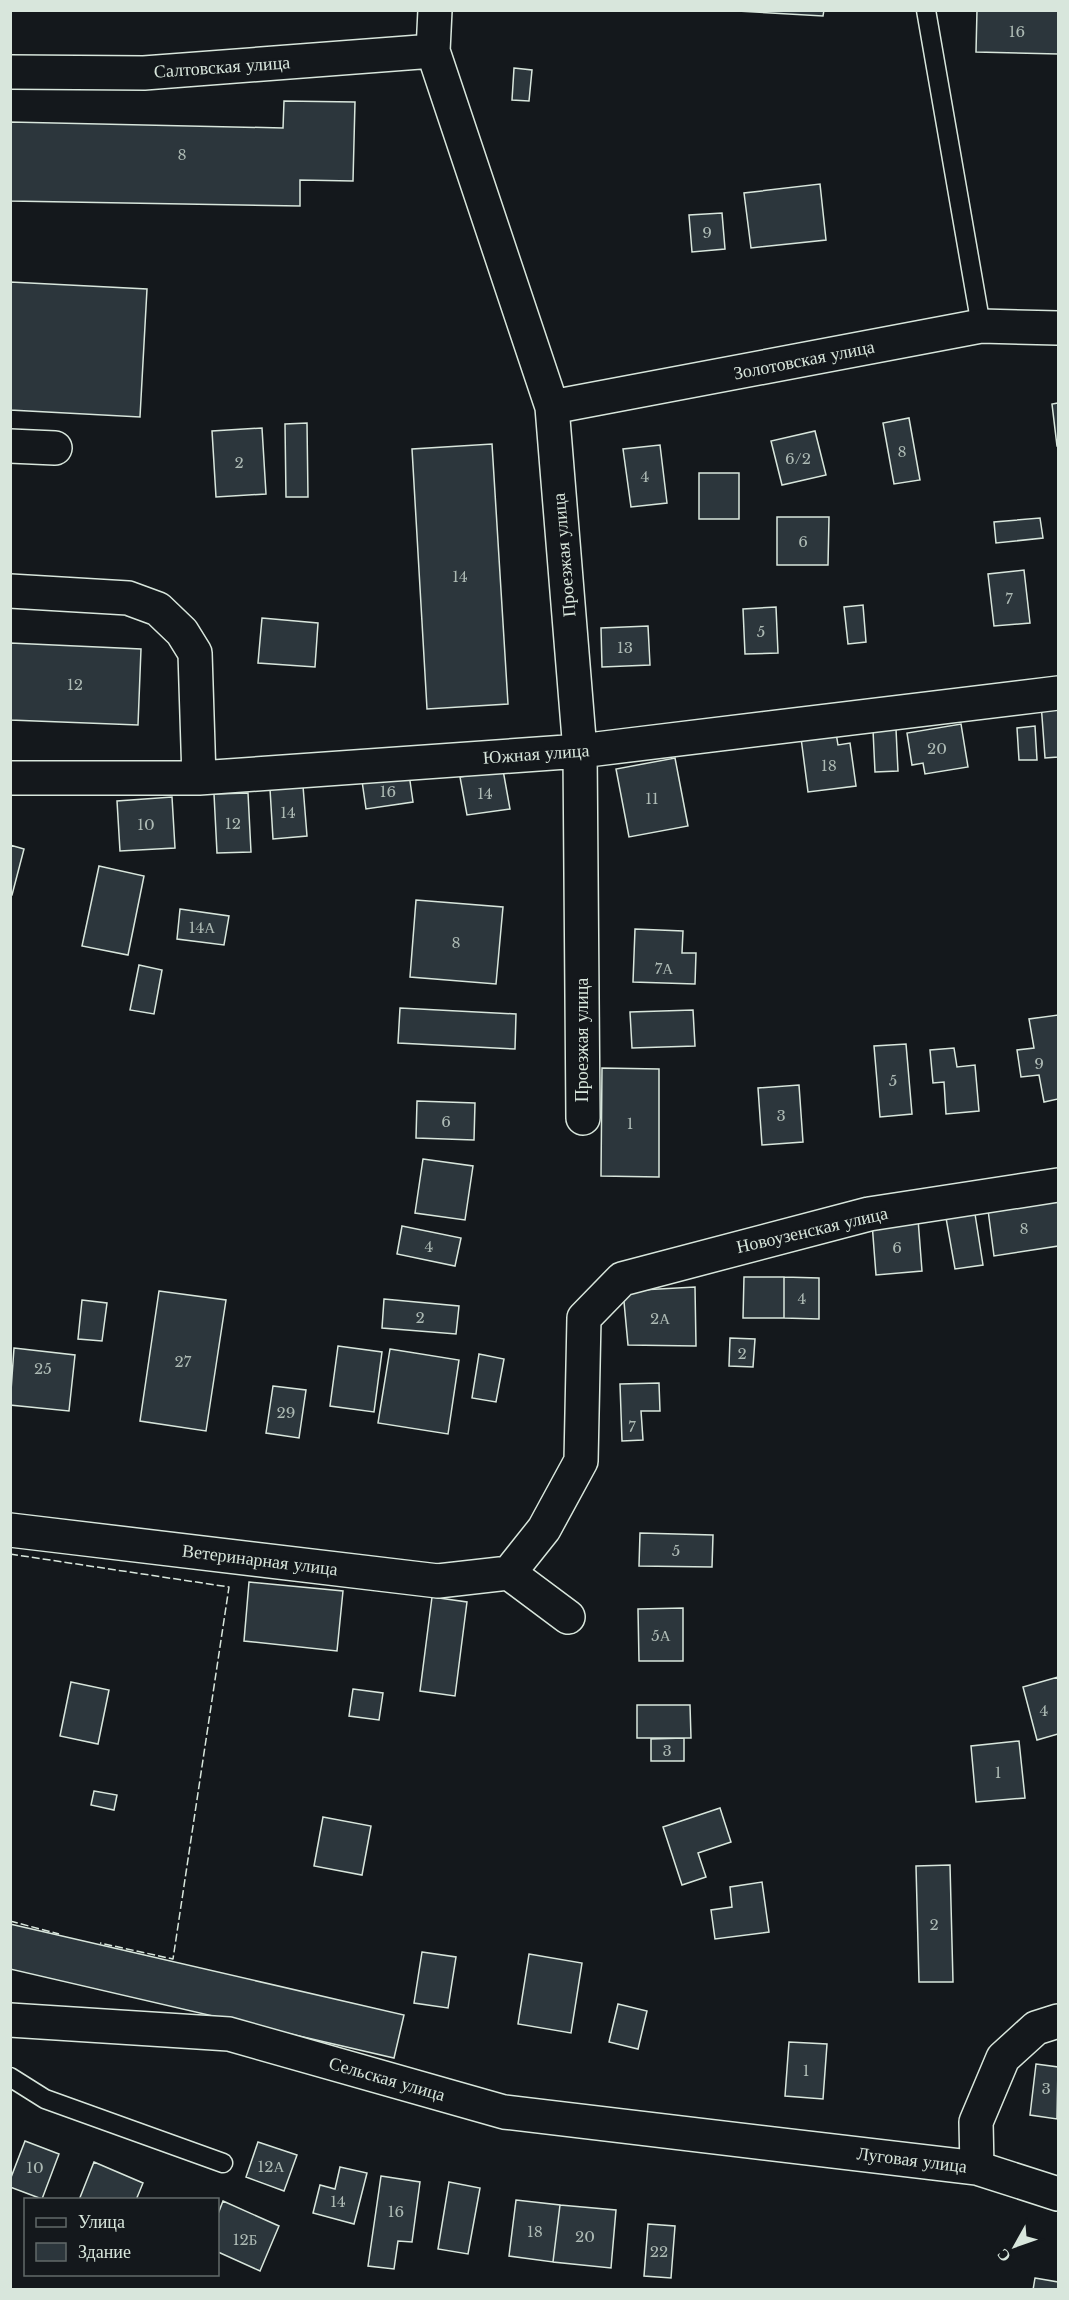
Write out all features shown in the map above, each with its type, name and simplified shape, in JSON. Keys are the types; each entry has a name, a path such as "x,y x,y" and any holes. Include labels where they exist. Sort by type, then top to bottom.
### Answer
{"street":[{"name":"Проезжая улица","path":"435,10 433,51 552,407 580,751 583,1118"},
{"name":"Салтовская улица","path":"10,72 144,73 433,51"},
{"name":"Золотовская улица","path":"552,407 981,326 1059,328"},
{"path":"10,446 55,448"},
{"path":"10,591 128,598 158,609 182,632 195,653 199,778"},
{"name":"Южная улица","path":"10,778 199,778 580,751 1059,693"},
{"name":"Новоузенская улица","path":"509,1573 544,1529 581,1461 584,1318 622,1279 869,1214 1059,1185"},
{"name":"Ветеринарная улица","path":"10,1530 438,1581 509,1573"},
{"path":"509,1573 568,1617"},
{"name":"Сельская улица","path":"10,2020 229,2034 504,2112 763,2142"},
{"path":"977,2168 976,2122 1004,2058 1036,2028 1059,2021"},
{"name":"Луговая улица","path":"763,2142 977,2168 1059,2194"}],"lane":[{"path":"926,10 981,326"},
{"path":"10,2077 45,2099 223,2163"}],"building":[{"path":"719,10 824,10 823,16"},
{"path":"977,10 1058,10 1058,54 976,52"},
{"path":"514,68 532,70 529,101 512,100"},
{"path":"284,101 355,102 353,181 300,180 300,206 10,201 10,122 283,128"},
{"path":"820,184 826,240 751,248 744,193"},
{"path":"722,213 725,249 692,252 689,215"},
{"path":"10,282 147,289 140,417 10,410"},
{"path":"1058,403 1058,446 1057,446 1052,404"},
{"path":"909,418 920,480 894,484 883,423"},
{"path":"307,423 308,497 286,497 285,424"},
{"path":"262,428 266,494 216,497 212,431"},
{"path":"815,431 826,475 782,485 771,441"},
{"path":"492,444 508,704 427,709 412,449"},
{"path":"660,445 667,503 631,507 623,449"},
{"path":"699,473 739,473 739,519 699,519"},
{"path":"777,517 829,517 828,565 777,565"},
{"path":"1040,518 1043,538 996,543 994,522"},
{"path":"1024,570 1030,623 994,626 988,574"},
{"path":"863,605 866,642 848,644 844,607"},
{"path":"776,607 778,653 745,654 743,609"},
{"path":"262,618 318,623 315,667 258,663"},
{"path":"648,626 650,665 602,667 601,628"},
{"path":"10,643 141,649 138,725 10,720"},
{"path":"1058,702 1058,757 1045,758 1041,703"},
{"path":"961,724 968,767 925,774 923,763 912,765 907,733"},
{"path":"1035,726 1037,760 1019,760 1017,728"},
{"path":"896,729 898,771 875,772 873,730"},
{"path":"836,733 838,745 850,743 856,786 808,792 801,738"},
{"path":"675,758 688,826 629,837 616,769"},
{"path":"503,770 510,809 467,815 460,777"},
{"path":"409,774 413,802 366,809 362,781"},
{"path":"303,786 307,836 273,839 270,789"},
{"path":"248,793 251,852 217,853 214,794"},
{"path":"172,797 175,848 120,851 117,801"},
{"path":"10,845 24,849 12,895 10,895"},
{"path":"99,866 144,876 128,955 82,946"},
{"path":"416,900 503,907 496,984 410,977"},
{"path":"180,909 229,916 224,945 177,939"},
{"path":"635,929 683,931 682,953 696,953 695,984 633,982"},
{"path":"139,965 162,970 154,1014 130,1010"},
{"path":"400,1008 516,1014 515,1049 398,1043"},
{"path":"693,1010 695,1046 632,1048 630,1012"},
{"path":"1058,1015 1058,1099 1044,1102 1039,1075 1021,1077 1017,1050 1034,1048 1029,1019"},
{"path":"906,1044 912,1114 880,1117 874,1046"},
{"path":"954,1048 957,1067 975,1065 979,1111 946,1114 944,1082 933,1083 930,1050"},
{"path":"602,1068 659,1069 659,1177 601,1176"},
{"path":"799,1085 803,1142 762,1145 758,1088"},
{"path":"417,1101 475,1103 474,1140 416,1138"},
{"path":"423,1159 473,1166 465,1220 415,1213"},
{"path":"1058,1200 1058,1246 994,1256 988,1210"},
{"path":"975,1214 983,1265 955,1269 946,1218"},
{"path":"918,1219 922,1271 876,1275 872,1223"},
{"path":"402,1226 461,1238 455,1266 397,1254"},
{"path":"744,1277 784,1277 784,1318 743,1318"},
{"path":"784,1277 819,1278 819,1319 784,1318"},
{"path":"695,1287 696,1346 628,1345 623,1291"},
{"path":"159,1291 226,1300 206,1431 140,1421"},
{"path":"384,1299 459,1306 456,1334 382,1328"},
{"path":"82,1300 107,1303 102,1341 78,1339"},
{"path":"730,1338 755,1339 753,1367 729,1366"},
{"path":"338,1346 382,1352 374,1412 330,1406"},
{"path":"14,1348 75,1355 69,1411 10,1405"},
{"path":"390,1349 459,1360 448,1434 378,1423"},
{"path":"479,1354 504,1359 496,1402 472,1398"},
{"path":"659,1383 660,1411 641,1411 643,1440 622,1441 620,1384"},
{"path":"273,1386 306,1390 299,1438 266,1433"},
{"path":"640,1533 713,1535 712,1567 639,1566"},
{"path":"249,1582 343,1591 337,1651 244,1641"},
{"path":"432,1597 467,1602 455,1696 420,1691"},
{"path":"683,1608 683,1661 639,1661 638,1609"},
{"path":"1058,1677 1058,1734 1037,1740 1023,1687"},
{"path":"71,1682 109,1690 98,1744 60,1736"},
{"path":"353,1689 383,1693 379,1720 349,1716"},
{"path":"637,1705 690,1705 691,1738 637,1738"},
{"path":"684,1738 684,1761 651,1761 651,1739"},
{"path":"1019,1741 1025,1798 976,1802 971,1746"},
{"path":"94,1791 117,1795 114,1810 91,1805"},
{"path":"720,1808 731,1842 698,1853 706,1877 682,1885 663,1827"},
{"path":"323,1817 371,1826 362,1875 314,1866"},
{"path":"950,1865 953,1982 919,1982 916,1866"},
{"path":"762,1882 769,1932 715,1939 711,1910 732,1907 730,1887"},
{"path":"10,1924 404,2015 394,2058 10,1969"},
{"path":"422,1952 456,1957 448,2008 414,2003"},
{"path":"529,1954 582,1963 571,2033 518,2024"},
{"path":"618,2004 647,2011 638,2049 609,2042"},
{"path":"789,2042 827,2044 823,2099 785,2096"},
{"path":"1036,2064 1058,2067 1057,2119 1030,2115"},
{"path":"25,2141 59,2154 42,2198 10,2187 10,2180"},
{"path":"258,2142 297,2155 284,2191 246,2177"},
{"path":"94,2162 143,2183 137,2198 80,2198"},
{"path":"340,2167 367,2173 354,2224 313,2213 320,2185 335,2189"},
{"path":"381,2176 420,2182 412,2242 398,2241 394,2269 368,2266"},
{"path":"449,2182 480,2188 468,2254 438,2249"},
{"path":"516,2200 560,2205 553,2262 509,2256"},
{"path":"223,2201 279,2226 260,2271 219,2252 219,2211"},
{"path":"560,2205 616,2210 611,2268 553,2262"},
{"path":"648,2224 675,2226 671,2278 644,2276"},
{"path":"1035,2278 1058,2282 1058,2290 1033,2290"}],"fence":[{"path":"10,1554 229,1587 173,1959 100,1943"},
{"path":"10,1921 59,1934"}]}
